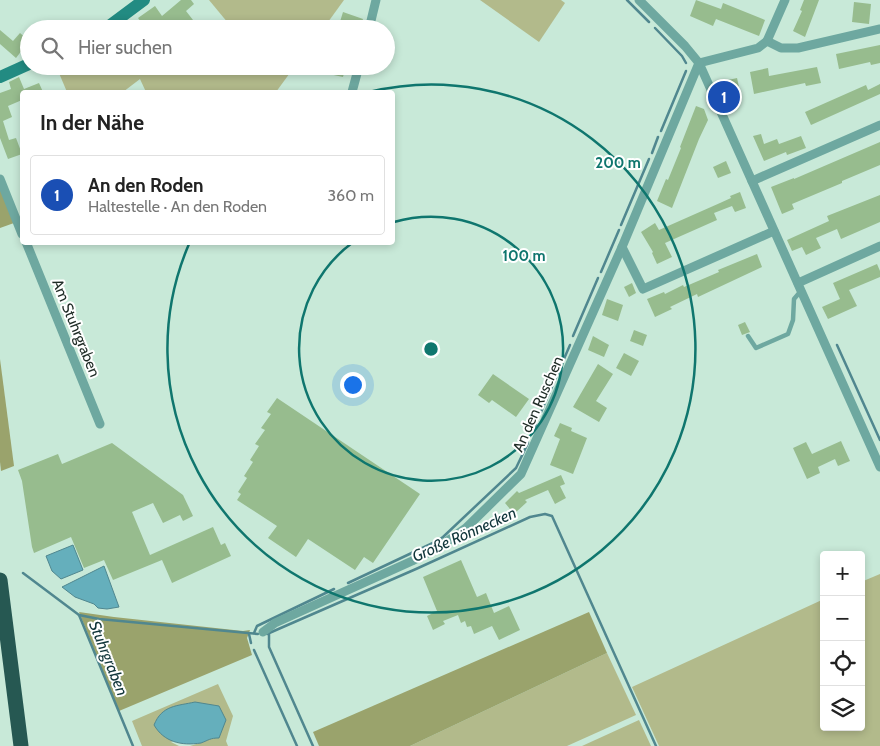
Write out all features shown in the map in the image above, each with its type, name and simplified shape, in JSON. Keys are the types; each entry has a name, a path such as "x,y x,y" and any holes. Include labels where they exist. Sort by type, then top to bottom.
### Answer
{"highway":[{"path":"0,580 21,746"}],"street":[{"path":"117,20 144,0"},
{"path":"371,20 376,0"},
{"path":"639,0 685,46 699,63 880,467"},
{"path":"699,63 758,48 767,41 782,1"},
{"path":"767,41 781,48 798,48 880,29"},
{"name":"An den Ruschen","path":"263,632 275,623 440,547 466,528 521,474 622,247 699,63"},
{"path":"0,77 20,68"},
{"path":"353,90 357,75"},
{"path":"752,181 880,125"},
{"path":"0,179 20,229"},
{"path":"622,247 643,289 774,231"},
{"name":"Am Stuhrgraben","path":"27,245 100,424"},
{"path":"800,287 880,246"}],"lane":[{"path":"748,336 756,348 788,334 793,320 794,299 800,287"}],"green space":[{"path":"209,0 344,0 330,20 226,20"},
{"path":"480,0 561,0 565,3 539,42"},
{"path":"60,75 288,75 277,90 145,90 140,79 126,90 66,90"},
{"path":"0,188 14,223 0,228"},
{"path":"0,359 14,466 1,471 0,462"},
{"path":"880,574 880,746 659,746 632,687 820,601 820,731 865,731 865,580"},
{"path":"79,612 243,631 250,630 247,638 252,655 119,711"},
{"path":"589,612 607,653 410,746 319,746 313,732"},
{"path":"607,653 636,715 567,746 410,746"},
{"path":"218,684 233,716 226,741 228,746 190,746 203,742 226,720 171,742 179,746 142,746 132,721"},
{"path":"639,720 651,746 582,746"}],"water":[{"path":"73,545 83,570 61,579 52,571 46,556"},
{"path":"104,566 119,607 98,608 94,604 75,597 62,587"},
{"path":"195,702 219,706 226,720 219,738 201,743 187,744 174,742 158,731 154,725 157,718 166,710"}],"building":[{"path":"181,0 191,0 194,4 186,11 193,20 139,20 138,18 155,6 162,16"},
{"path":"696,0 721,9 723,3 765,20 759,36 716,19 713,26 690,16"},
{"path":"804,0 819,0 805,37 793,31 802,11 800,10"},
{"path":"854,2 871,4 869,24 852,22"},
{"path":"343,12 363,19 363,20 341,20"},
{"path":"0,30 13,41 20,33 20,53 16,58 0,44"},
{"path":"880,45 880,63 871,65 870,62 839,69 836,54"},
{"path":"817,67 821,83 806,86 805,83 754,94 750,72 768,68 769,76"},
{"path":"19,77 24,89 39,83 42,90 20,90 20,101 8,106 12,117 3,121 9,140 16,138 20,155 8,159 0,138 0,93 11,89 9,82"},
{"path":"737,78 741,96 728,99 724,81"},
{"path":"880,84 880,94 811,125 805,112 866,85 868,90"},
{"path":"696,106 704,109 708,120 672,208 657,201 666,179 668,180"},
{"path":"761,134 764,144 777,139 779,144 801,136 806,148 787,155 786,152 764,161 753,136"},
{"path":"880,142 880,165 792,204 794,209 782,214 771,187"},
{"path":"726,161 731,173 718,178 713,167"},
{"path":"740,192 746,208 735,212 732,206 714,213 717,220 665,243 672,257 657,264 653,252 641,232 655,223 659,230 731,198 730,196"},
{"path":"880,195 880,222 841,239 837,229 816,238 821,248 806,255 802,247 792,251 787,240 829,221 827,216"},
{"path":"757,254 762,267 698,297 697,294 670,307 672,309 655,317 647,299 664,292 665,294 683,285 684,287"},
{"path":"877,264 880,277 849,290 857,306 828,319 822,307 840,299 833,283"},
{"path":"632,283 636,293 629,297 624,287"},
{"path":"607,299 623,305 618,321 602,315"},
{"path":"745,322 750,332 742,335 738,325"},
{"path":"634,330 647,335 643,346 630,341"},
{"path":"593,336 609,345 604,357 588,350"},
{"path":"624,353 639,361 631,376 616,368"},
{"path":"598,364 613,374 596,401 607,408 599,422 573,407"},
{"path":"493,374 529,399 516,417 492,400 489,403 478,395"},
{"path":"277,398 420,494 373,563 364,557 355,570 308,539 296,557 268,538 277,526 237,500 241,494 238,492 247,478 244,476 253,462 250,460 259,446 255,444 265,430 261,428 271,414 267,412"},
{"path":"560,423 572,428 571,431 587,438 573,474 550,465 560,439 554,436"},
{"path":"841,441 850,461 838,466 835,459 818,467 820,473 807,479 793,448 806,442 812,454"},
{"path":"112,443 183,495 193,516 183,521 180,515 163,523 153,503 132,512 150,555 213,527 221,545 225,543 231,556 172,583 162,560 113,580 104,560 84,568 71,537 34,553 22,481 18,470 58,454 62,464"},
{"path":"561,475 565,484 560,486 566,498 555,504 548,490 525,500 527,502 514,514 505,503 517,491 519,493"},
{"path":"461,560 477,597 486,593 494,613 509,606 520,630 499,640 492,626 474,634 471,626 467,627 465,621 461,623 458,615 443,621 445,624 433,630 427,616 437,611 423,577"}],"waterway":[{"path":"627,0 649,22"},
{"path":"655,28 682,56 686,63"},
{"path":"661,131 686,71"},
{"path":"652,153 658,137"},
{"path":"621,225 649,159"},
{"path":"601,272 619,230"},
{"path":"573,336 598,278"},
{"path":"541,412 570,345"},
{"path":"837,345 880,440"},
{"path":"532,434 536,424"},
{"path":"348,583 443,537 516,468 528,443"},
{"name":"Große Rönnecken","path":"267,634 530,517 545,514 552,516 656,746"},
{"name":"Stuhrgraben","path":"23,573 79,615 133,746"},
{"path":"254,633 257,626 334,589"},
{"name":"Große Rönnecken","path":"79,615 99,619 258,634"},
{"path":"249,634 251,643"},
{"path":"269,634 269,647 313,746"},
{"path":"254,650 297,746"}],"place":[{"name":"An den Roden","path":"724,97"}]}
